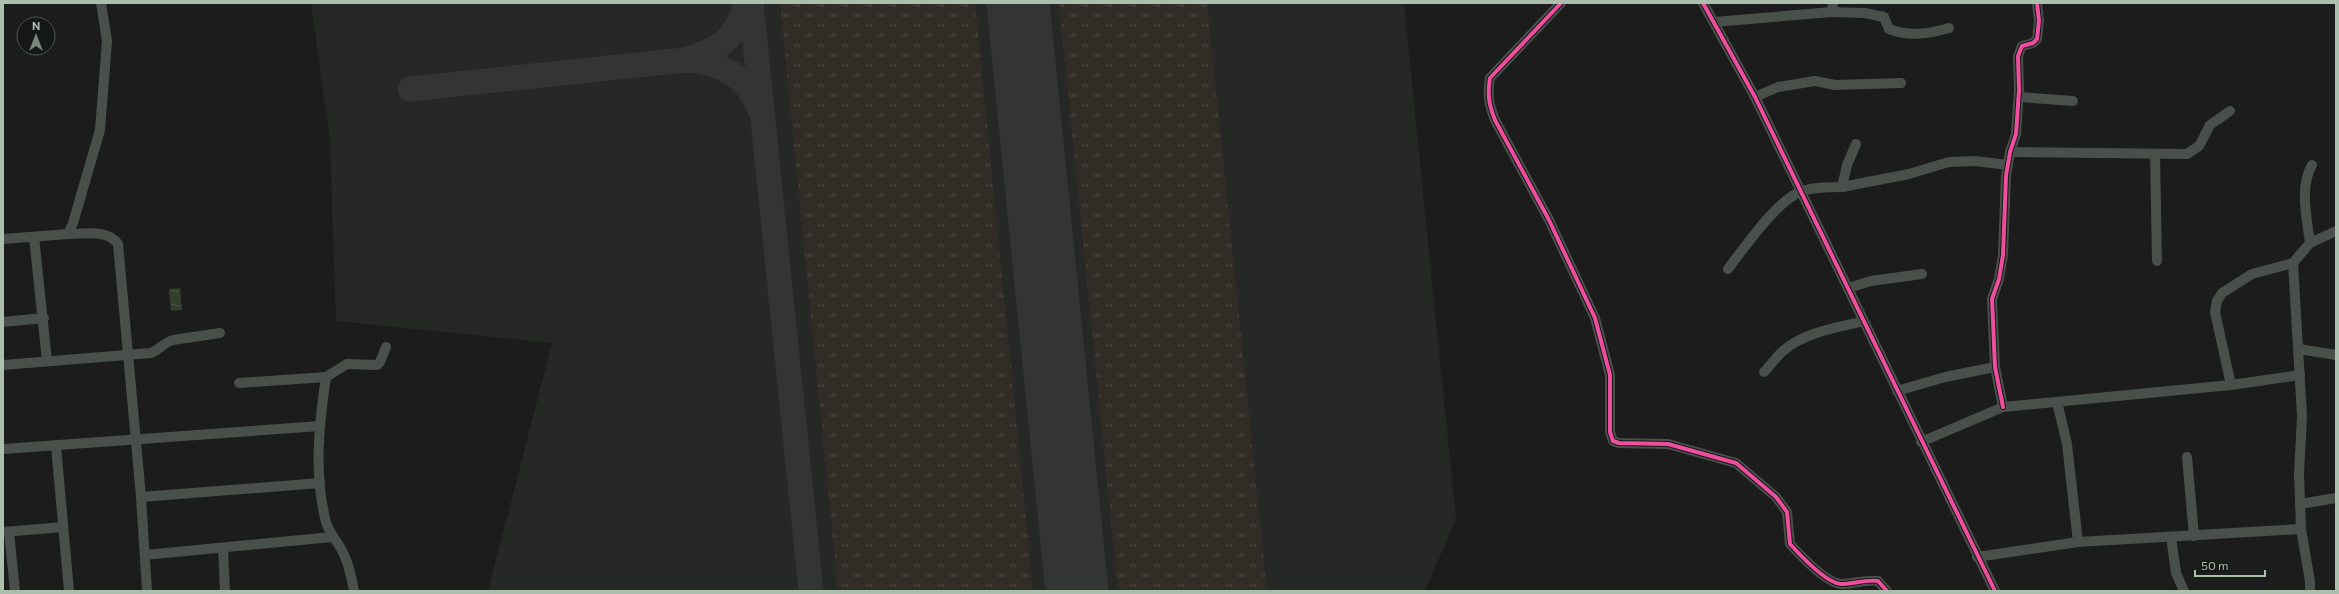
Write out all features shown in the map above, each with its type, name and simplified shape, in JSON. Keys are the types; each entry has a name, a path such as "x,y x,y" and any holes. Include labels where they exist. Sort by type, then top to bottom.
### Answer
{"street":[{"path":"68,234 86,185 100,130 108,41 102,3"},
{"path":"1561,3 1490,78 1487,92 1495,120 1549,220 1595,318 1610,375 1610,432 1613,441 1619,443 1668,444 1736,463 1776,497 1787,512 1790,544 1821,573 1830,580 1840,584 1878,581 1887,591"},
{"path":"1704,3 1755,97 1921,442 1995,591"},
{"path":"2003,407 1995,367 1992,299 1999,279 2003,255 2008,165 2010,152 2016,134 2019,97 2018,50 2022,46 2033,43 2037,39 2039,21 2037,3"},
{"path":"1714,22 1833,8 1884,17 1889,29 1906,34 1924,34 1949,28"},
{"path":"1755,97 1778,87 1798,82 1815,81 1835,85 1901,83"},
{"path":"2019,97 2073,101"},
{"path":"2010,152 2187,154 2199,146 2210,124 2230,111"},
{"path":"1842,187 1847,165 1856,144"},
{"path":"2155,154 2157,261"},
{"path":"1728,269 1772,214 1800,192 1815,188 1842,187 1908,174 1949,162 1975,161 2008,165"},
{"path":"2310,243 2305,195 2307,173 2312,165"},
{"path":"2231,385 2215,312 2217,301 2222,293 2252,274 2293,263 2310,243 2336,231"},
{"path":"3,240 68,234 106,234 113,237 118,244 141,497 147,591"},
{"path":"34,237 44,318 47,361"},
{"path":"2293,263 2302,416 2299,474 2301,529 2310,580 2310,591"},
{"path":"1848,288 1871,282 1922,274"},
{"path":"3,322 44,318"},
{"path":"1764,372 1783,351 1800,340 1813,334 1864,321"},
{"path":"3,365 151,352 160,349 167,342 173,340 220,333"},
{"path":"239,383 326,377 347,364 377,365 380,362 386,347"},
{"path":"2299,349 2336,355"},
{"path":"1897,391 1945,377 1995,367"},
{"path":"1921,442 2003,407 2231,385 2300,375"},
{"path":"326,377 320,426 320,483 325,518 332,537 340,547 347,562 354,591"},
{"path":"2057,402 2066,444 2078,542"},
{"path":"3,449 320,426"},
{"path":"56,446 69,591"},
{"path":"2187,457 2194,536"},
{"path":"141,497 320,483"},
{"path":"2300,504 2336,498"},
{"path":"15,591 6,532 63,527"},
{"path":"1978,557 2078,542 2301,529"},
{"path":"145,555 332,537"},
{"path":"2172,537 2176,573 2184,591"},
{"path":"223,548 225,591"}],"shaded area":[{"path":"311,3 1404,3 1456,519 1425,591 488,591 552,343 336,321 330,142"}],"green space":[{"path":"780,3 975,3 1033,591 838,591"},
{"path":"1059,3 1207,3 1267,591 1118,591"}],"water":[{"path":"180,288 182,310 171,311 169,289"}],"taxiway":[{"path":"410,89 685,60 708,52 725,41 737,26 746,3"},
{"path":"751,3 811,591"},
{"path":"688,60 711,64 740,79 754,97 759,108"}],"runway":[{"path":"1018,3 1077,591"}],"cycle path":[{"path":"1561,3 1490,78 1489,99 1495,120 1549,220 1595,318 1610,375 1610,432 1613,441 1619,443 1668,444 1736,463 1776,497 1787,512 1790,544 1821,574 1828,579 1841,584 1878,581 1887,591"},
{"path":"1703,3 1755,97 1995,591"},
{"path":"2003,407 1995,367 1992,299 1999,279 2003,255 2006,176 2010,152 2016,134 2019,90 2018,56 2022,46 2033,43 2037,39 2039,21 2037,3"}]}
